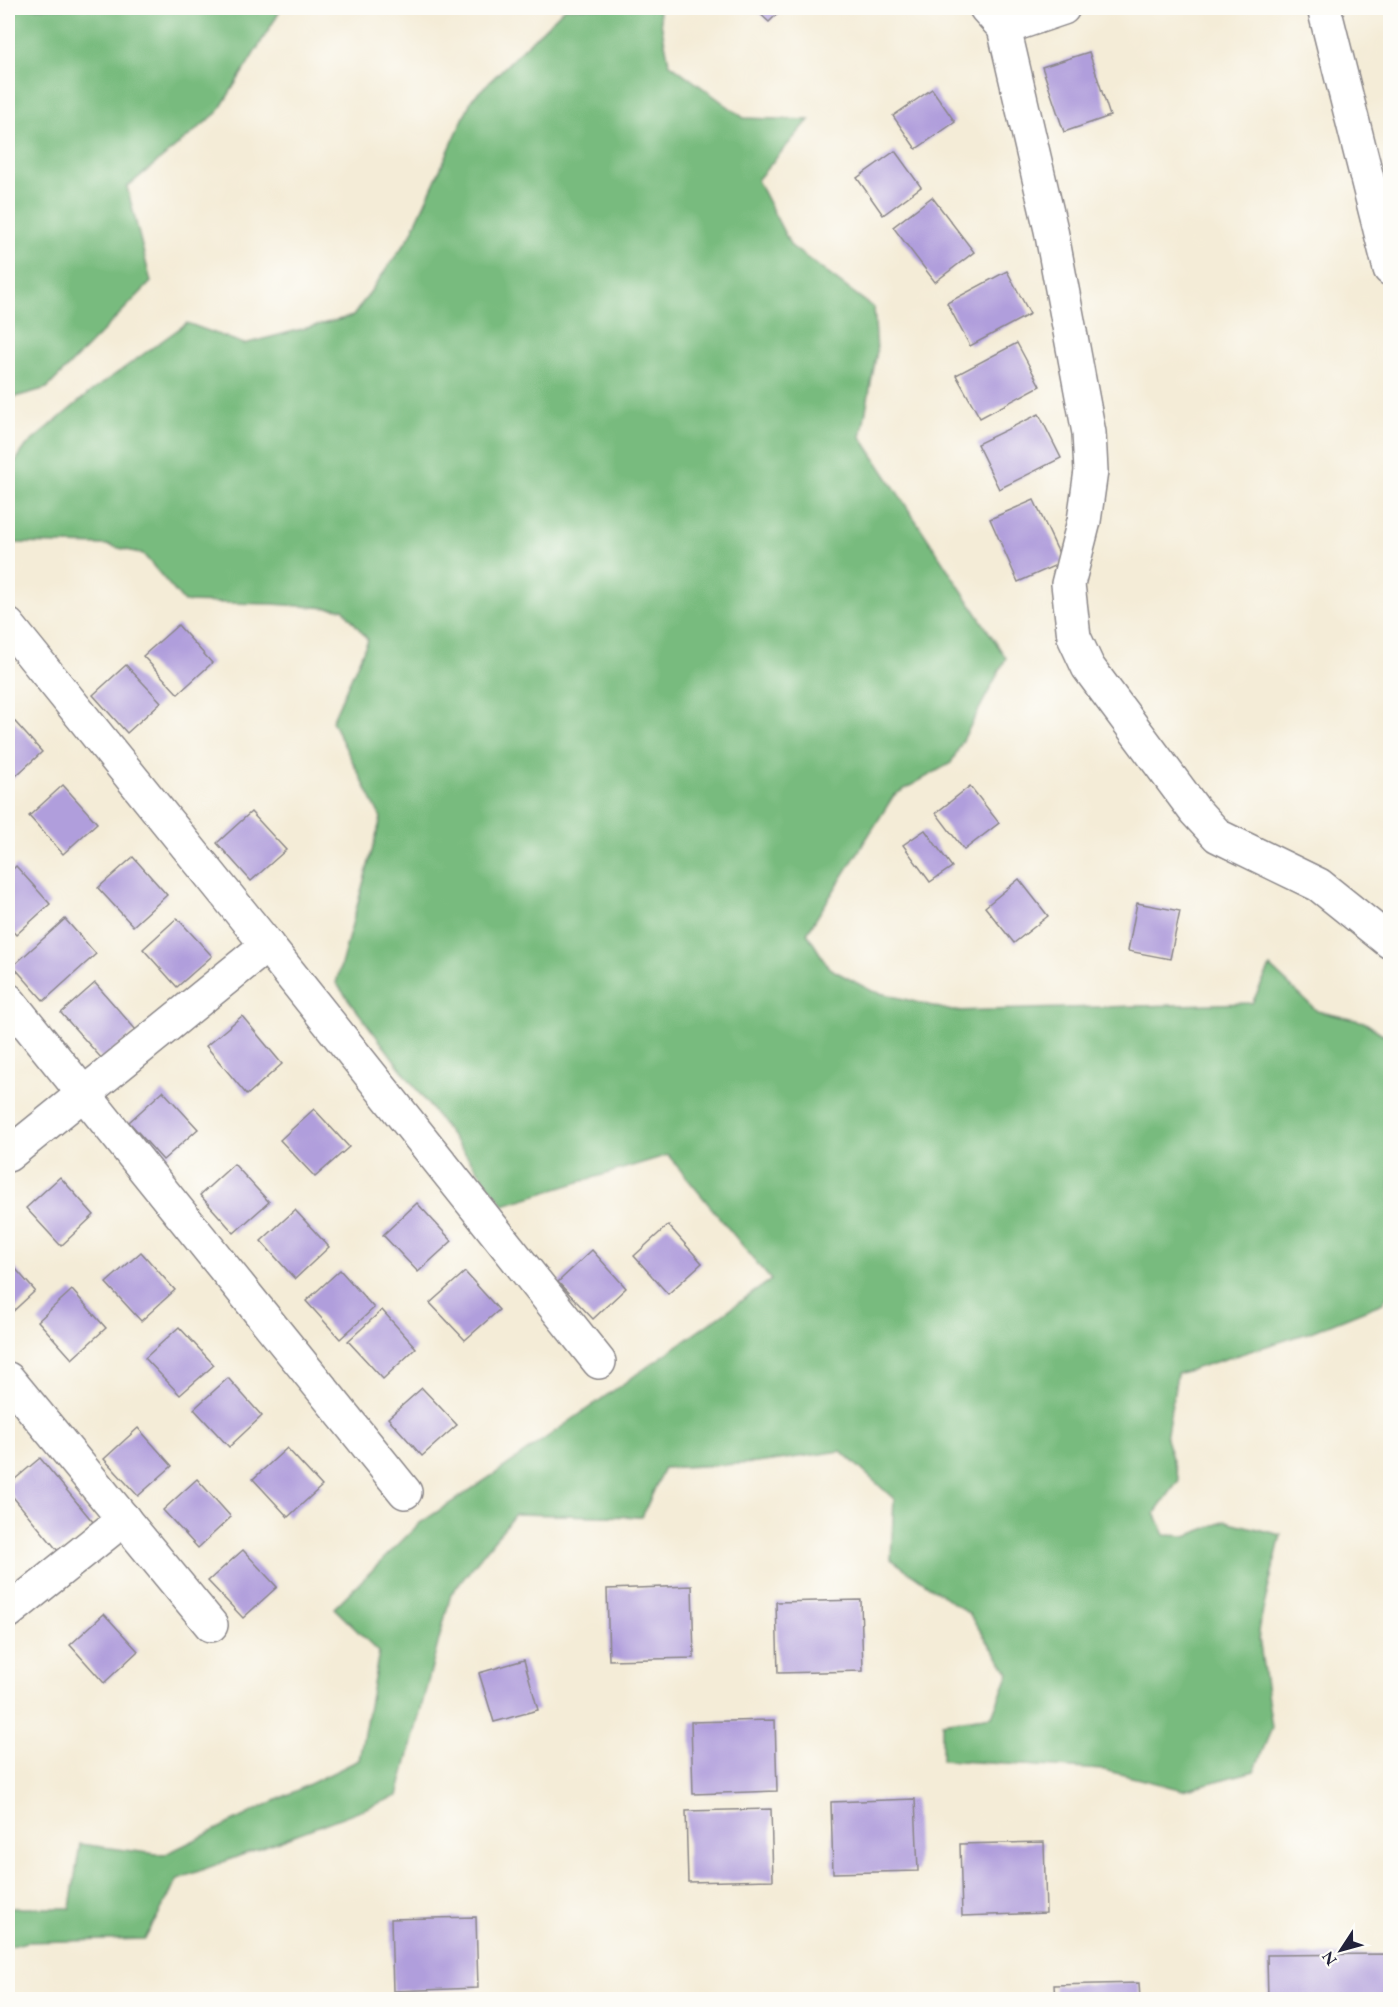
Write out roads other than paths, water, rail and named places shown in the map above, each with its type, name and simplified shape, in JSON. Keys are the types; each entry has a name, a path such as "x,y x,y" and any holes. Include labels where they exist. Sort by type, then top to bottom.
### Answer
{"street":[{"path":"1063,8 995,18 1051,230 1089,433 1091,471 1084,520 1068,584 1074,637 1088,667 1195,811 1218,836 1319,885 1390,942"},
{"path":"1324,8 1390,269"},
{"path":"8,625 267,945 599,1362"},
{"path":"8,1155 267,945"},
{"path":"8,999 405,1492"},
{"path":"8,1379 210,1625"},
{"path":"8,1612 124,1519"}]}
